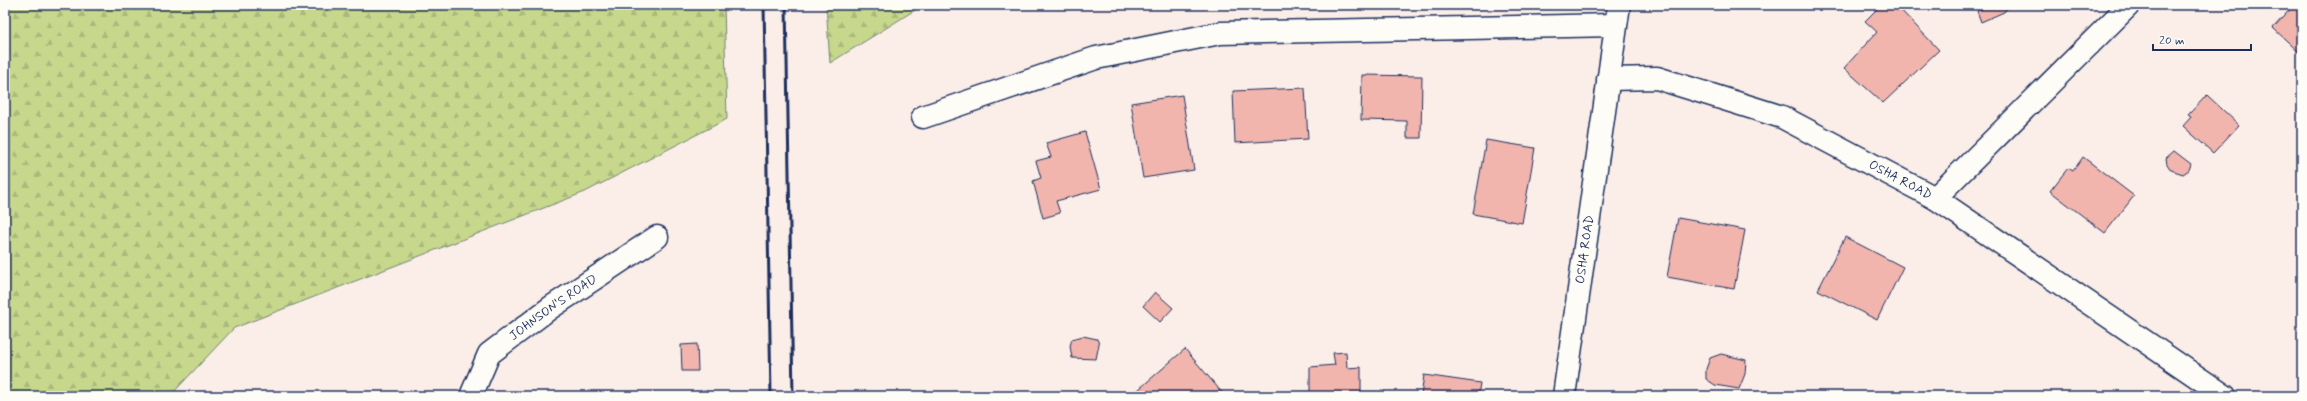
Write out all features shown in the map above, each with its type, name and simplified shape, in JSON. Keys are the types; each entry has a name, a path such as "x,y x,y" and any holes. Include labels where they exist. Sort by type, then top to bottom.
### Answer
{"street":[{"name":"OSHA ROAD","path":"1608,79 1657,78 1782,117 1935,198 2129,5"},
{"name":"OSHA ROAD","path":"1564,396 1617,15"},
{"path":"924,117 1096,58 1220,33 1617,15"},
{"path":"1935,198 2225,396"},
{"name":"JOHNSON'S ROAD","path":"471,396 489,354 550,308 657,237"}],"green space":[{"path":"5,5 724,5 727,119 585,192 234,328 170,396 5,396"},
{"path":"826,5 923,5 830,63"}],"building":[{"path":"1881,5 1896,5 1939,50 1883,103 1844,68 1877,32 1865,21"},
{"path":"1980,5 2010,5 2004,12 1981,22 1977,11 1982,9"},
{"path":"2294,5 2302,5 2302,55 2273,28"},
{"path":"1362,75 1422,76 1421,138 1407,138 1407,121 1361,120"},
{"path":"1305,88 1308,139 1235,143 1233,91"},
{"path":"1182,95 1194,170 1143,178 1131,103"},
{"path":"2207,95 2239,125 2213,153 2183,126 2191,117 2188,115"},
{"path":"1085,132 1101,189 1056,201 1060,213 1043,218 1033,181 1041,178 1036,161 1051,157 1046,143"},
{"path":"1486,140 1535,148 1522,223 1473,214"},
{"path":"2174,151 2191,164 2189,170 2183,174 2171,170 2167,164 2166,158"},
{"path":"2083,157 2134,196 2105,233 2050,191 2068,168 2073,171"},
{"path":"1678,218 1745,230 1734,289 1667,277"},
{"path":"1845,237 1903,267 1877,320 1818,290"},
{"path":"1155,292 1173,308 1160,322 1143,306"},
{"path":"1083,336 1097,339 1099,344 1096,359 1072,358 1070,346 1072,339"},
{"path":"697,344 698,371 682,371 681,345"},
{"path":"1185,349 1225,396 1131,396"},
{"path":"1346,352 1347,368 1361,367 1361,396 1310,396 1310,367 1335,365 1333,353"},
{"path":"1721,354 1746,360 1745,374 1739,389 1715,385 1706,379 1706,369 1710,358"},
{"path":"1424,375 1480,383 1478,396 1421,396"}],"railway":[{"path":"764,5 771,396"},
{"path":"786,5 793,396"}]}
